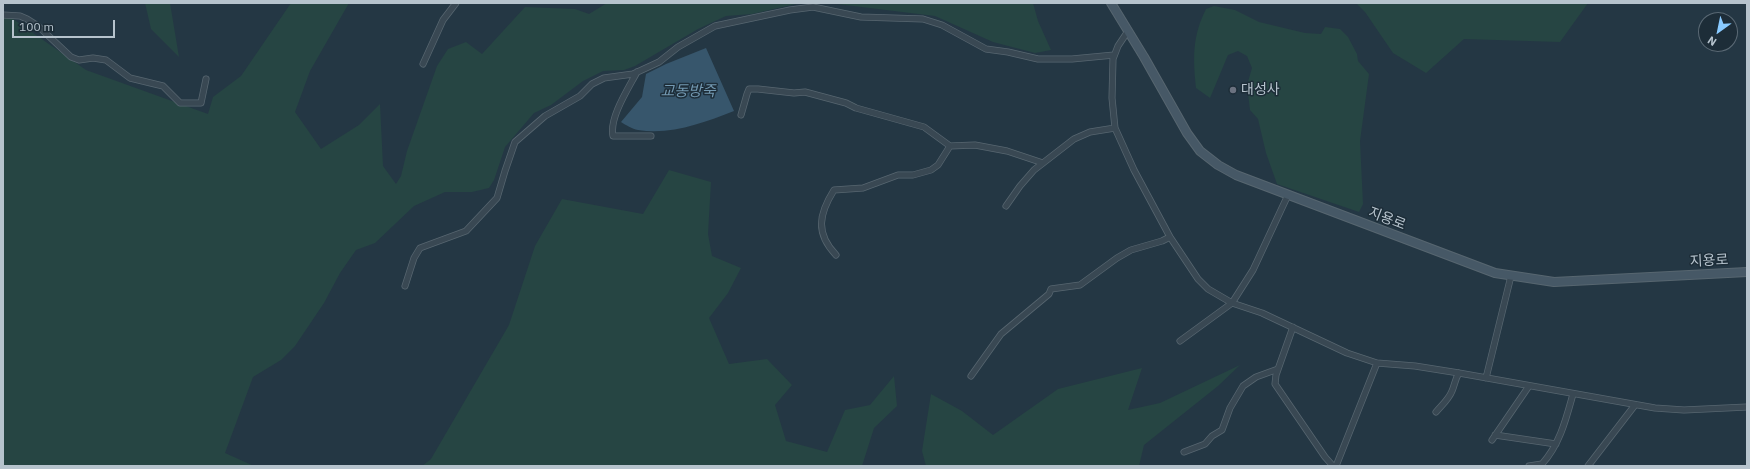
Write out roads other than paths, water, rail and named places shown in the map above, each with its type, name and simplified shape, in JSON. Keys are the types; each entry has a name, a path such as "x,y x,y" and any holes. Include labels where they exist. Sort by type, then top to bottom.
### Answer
{"street":[{"path":"423,64 443,20 456,3"},
{"name":"지용로","path":"1111,3 1144,57 1187,133 1200,151 1218,165 1236,175 1495,273 1554,282 1568,282 1747,272"},
{"path":"405,286 414,258 420,248 466,231 497,198 515,142 545,116 580,96 592,84 604,78 633,74 659,62 678,47 715,26 790,10 813,7 861,17 923,19 942,25 986,49 1008,52 1038,59 1072,59 1114,55"},
{"path":"3,15 20,16 27,19 38,26 71,57 80,60 94,58 106,60 130,78 163,86 180,103 201,103 206,79"},
{"path":"1128,31 1114,55 1112,98 1115,128 1134,170 1170,237 1198,279 1208,289 1232,303 1262,313 1347,353 1377,363 1415,366 1459,373 1635,405 1684,410 1747,407"},
{"path":"637,72 613,122 611,128 612,136 651,136"},
{"path":"741,115 749,89 794,94 805,92 846,103 856,108 891,118 915,123 924,127 950,146 975,145 1007,151 1043,163"},
{"path":"1006,206 1020,186 1043,163 1074,139 1090,132 1115,128"},
{"path":"836,255 826,245 821,232 823,214 834,190 863,188 898,175 913,175 931,170 938,165 950,146"},
{"path":"1180,341 1232,303 1253,270 1288,195"},
{"path":"971,376 1000,334 1049,294 1051,289 1080,285 1117,258 1131,250 1162,241 1170,237"},
{"path":"1486,378 1511,276"},
{"path":"1292,327 1278,369 1275,384 1325,457 1334,466 1377,363"},
{"path":"1184,452 1205,444 1212,436 1222,430 1230,408 1243,386 1256,377 1278,369"},
{"path":"1436,412 1448,398 1452,391 1454,380 1459,373"},
{"path":"1529,386 1494,438 1556,444"},
{"path":"1529,466 1542,464 1556,444 1562,433 1573,394"},
{"path":"1588,466 1635,405"}],"water":[{"name":"교동방죽","path":"706,48 734,111 699,124 663,131 638,130 621,122 642,97 646,74 666,64"}],"place":[{"name":"대성사","path":"1233,90"}]}
